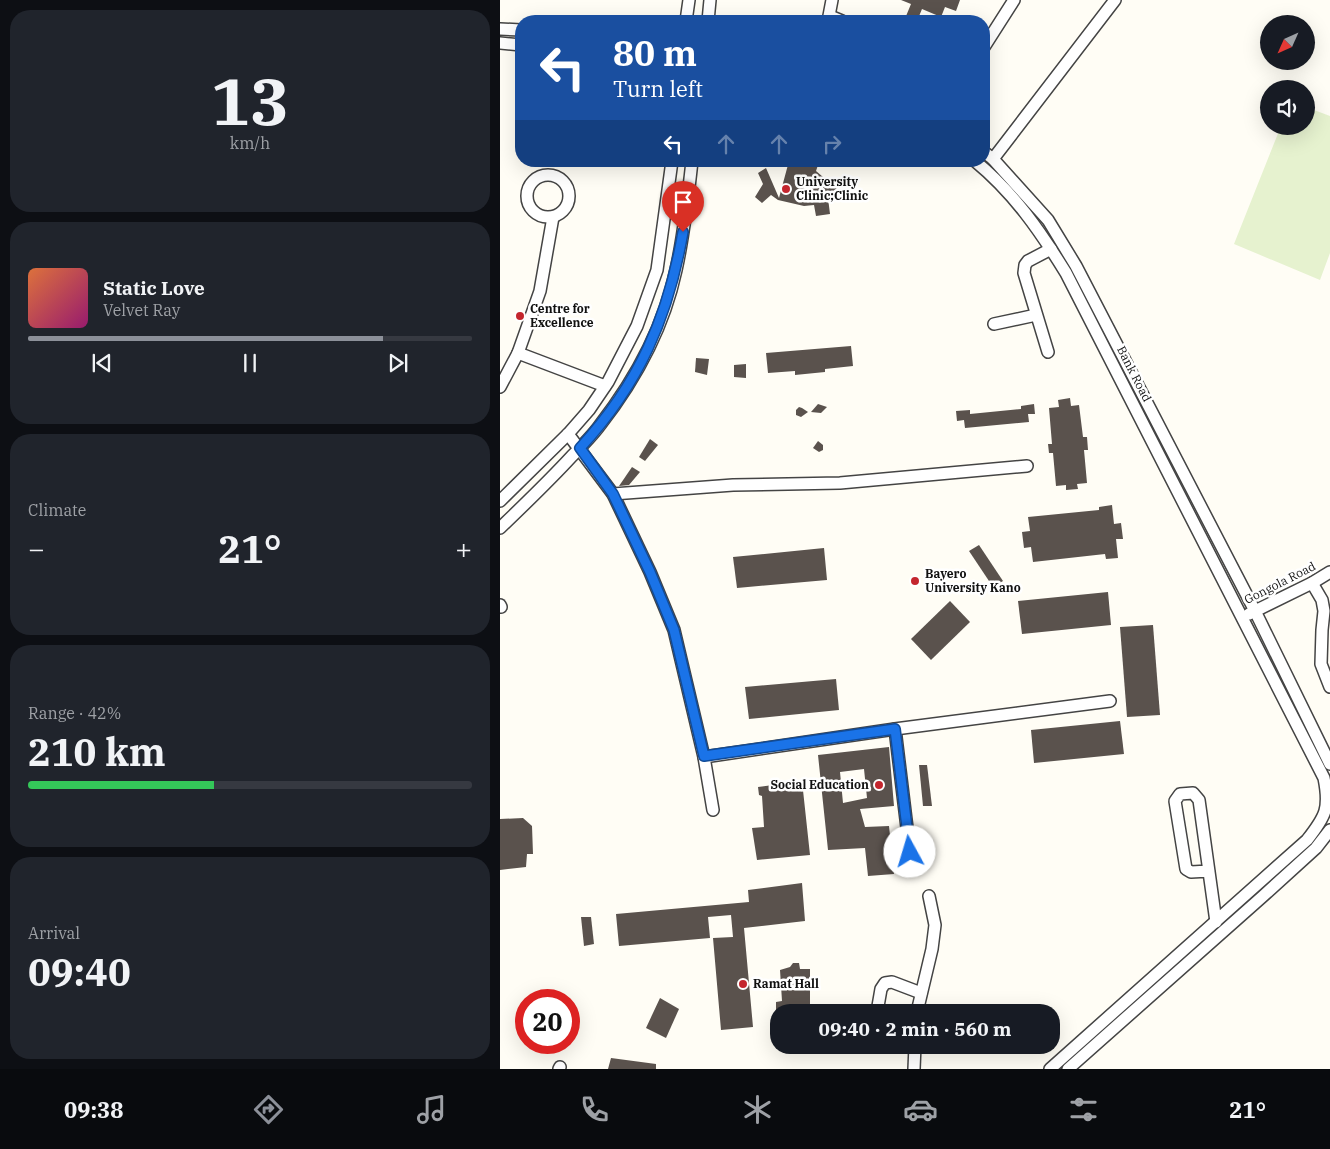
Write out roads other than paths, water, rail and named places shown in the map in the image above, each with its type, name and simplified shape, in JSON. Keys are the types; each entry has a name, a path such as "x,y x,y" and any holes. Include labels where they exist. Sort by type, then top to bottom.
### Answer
{"street":[{"path":"687,15 689,0"},
{"path":"709,15 710,0"},
{"path":"830,15 832,0"},
{"path":"990,38 1014,0"},
{"path":"990,154 1115,0"},
{"path":"500,29 515,30"},
{"path":"500,43 515,44"},
{"path":"990,158 1048,220 1076,266 1255,611 1330,764"},
{"path":"500,501 568,434 589,410 605,386 637,326 657,270 671,167"},
{"path":"500,528 600,427 626,389 645,355 664,311 676,271 691,167"},
{"name":"Bank Road","path":"981,167 1008,193 1038,228 1066,274 1123,382 1324,778 1328,793 1327,810 1307,840 1050,1069"},
{"path":"500,387 518,353 540,290 553,217"},
{"path":"1048,352 1024,273 1025,265 1028,261 1051,249"},
{"path":"994,324 1036,315"},
{"path":"518,353 605,386"},
{"path":"568,434 613,494 650,572 674,630 704,756 713,810"},
{"path":"613,494 733,485 840,483 1027,466"},
{"name":"Gongola Road","path":"1243,618 1330,572"},
{"path":"1312,583 1322,600 1324,611 1321,664 1330,687"},
{"path":"704,756 1110,701"},
{"path":"895,729 912,870"},
{"path":"1209,871 1190,872 1186,869 1175,801 1180,794 1193,793 1199,800 1209,871 1216,922"},
{"path":"1068,1069 1316,848 1330,830"},
{"path":"919,1004 932,949 935,925 929,896"},
{"path":"878,1004 881,989 885,983 892,982 921,993"},
{"path":"914,1069 915,1054"}],"place":[{"name":"University Clinic;Clinic","path":"786,189"},
{"name":"Centre for Excellence","path":"520,316"},
{"name":"Bayero University Kano","path":"915,581"},
{"name":"Social Education","path":"879,785"},
{"name":"Ramat Hall","path":"743,984"}]}
